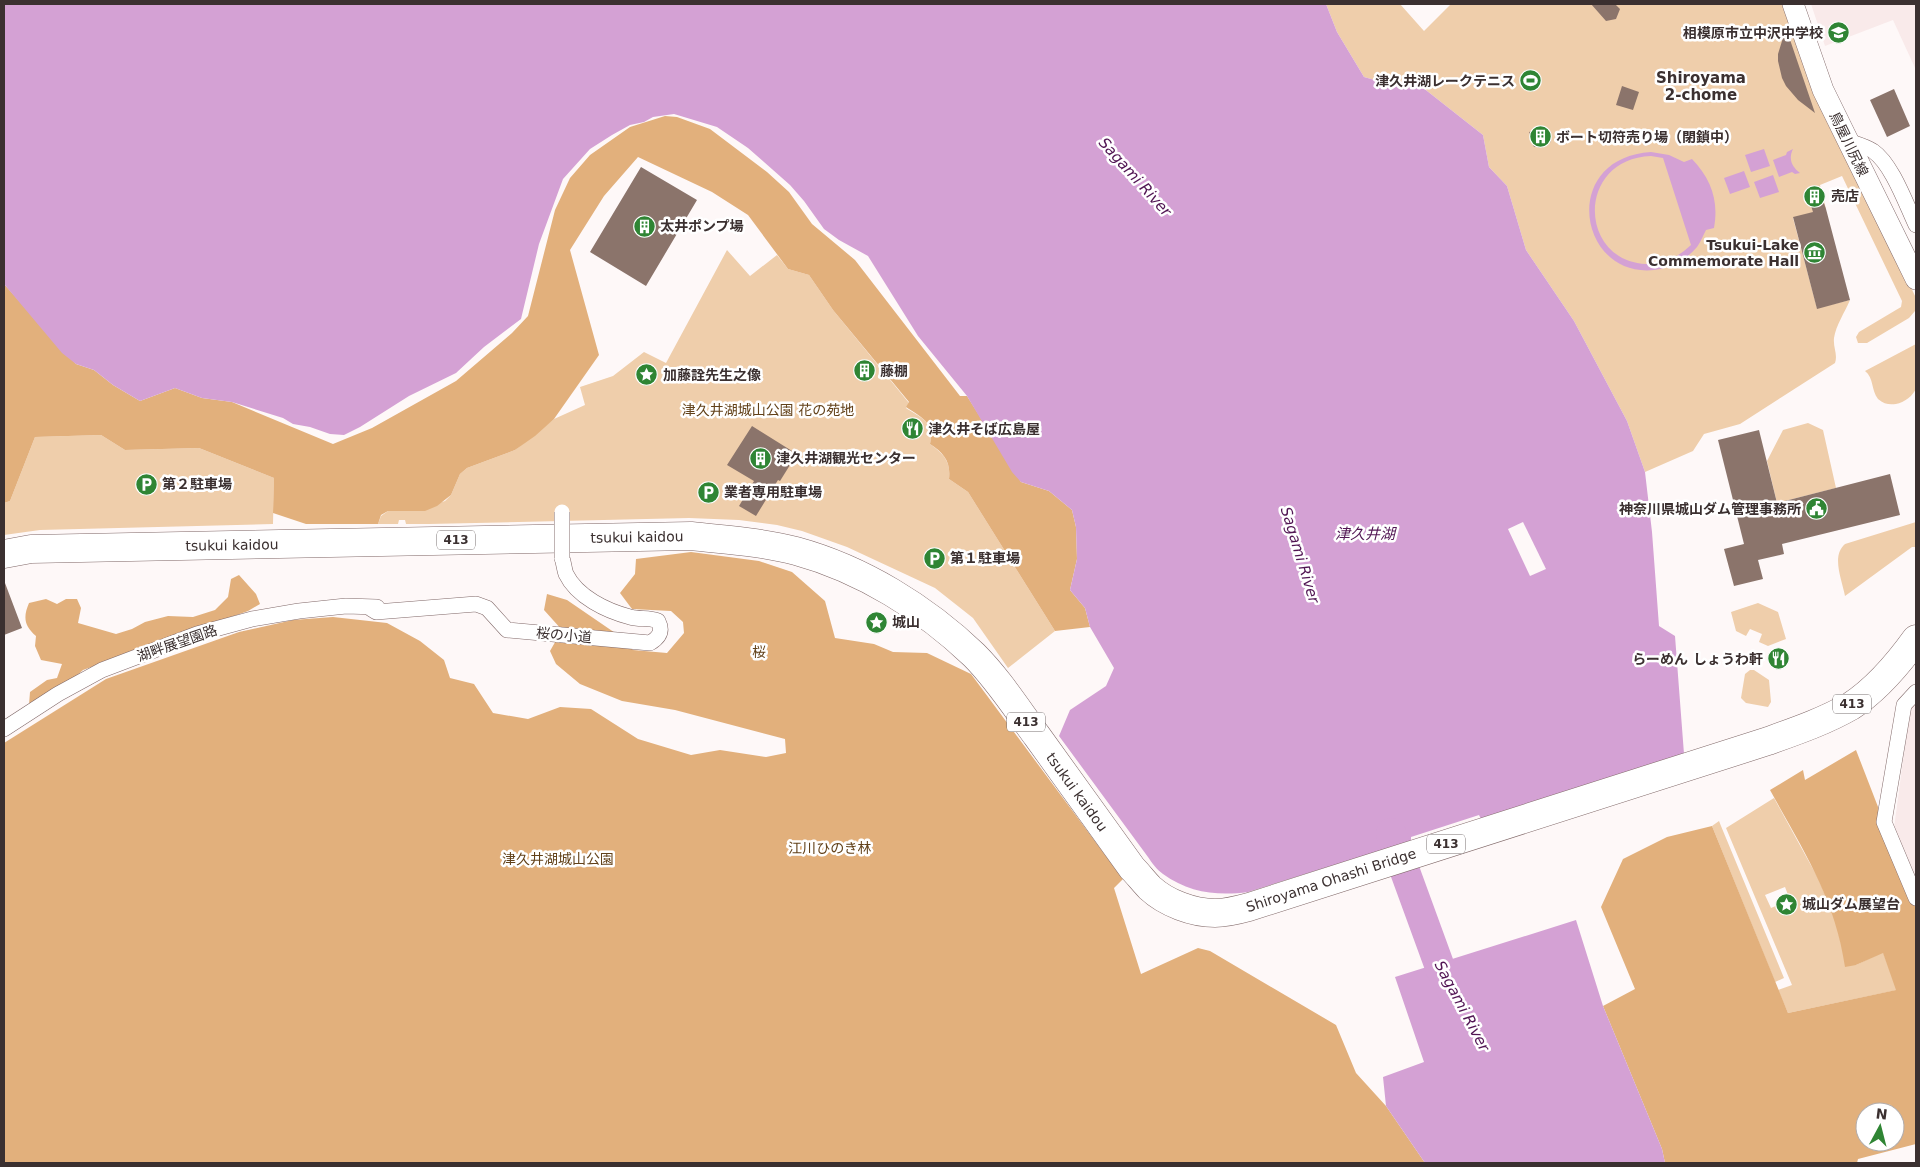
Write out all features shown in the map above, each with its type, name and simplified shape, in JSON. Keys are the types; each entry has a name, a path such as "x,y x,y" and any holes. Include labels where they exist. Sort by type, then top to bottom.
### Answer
{"highway":[{"name":"tsukui kaidou","path":"4,554 31,549 691,536 750,542 796,552 838,566 898,596 934,621 974,655 1010,699 1132,868"},
{"name":"Shiroyama Ohashi Bridge","path":"1132,868 1151,889 1181,906 1198,912 1216,913 1232,911 1768,741 1817,723 1851,705 1882,681 1916,639"}],"main road":[{"name":"鳥屋川尻線","path":"1793,4 1823,90 1916,279"}],"street":[{"path":"1848,141 1875,152 1888,168 1916,225"},
{"name":"桜の小道","path":"465,604 476,604 487,608 507,630 650,643 658,639 661,633 658,621 650,618 633,618 592,601 577,589 566,574 562,558 562,506"},
{"name":"湖畔展望園路","path":"4,729 58,694 102,670 197,634 252,619 299,610 346,606 368,607 376,612 465,604"},
{"path":"1916,692 1904,705 1884,822 1916,898"}],"shaded area":[{"name":"相模原市立中沢中学校","path":"1811,4 1916,4 1916,70 1893,20 1825,46"},
{"path":"1916,702 1916,877 1894,828 1910,708"}],"green space":[{"path":"1326,4 1400,4 1424,31 1451,4 1787,4 1851,162 1916,298 1915,311 1909,318 1867,343 1858,343 1856,337 1859,332 1901,307 1902,301 1842,176 1820,185 1826,209 1793,218 1817,308 1850,300 1835,333 1835,363 1740,424 1704,434 1693,451 1645,472 1627,421 1574,321 1526,250 1507,186 1489,167 1483,135 1422,87 1389,84 1364,77 1337,32"},
{"path":"665,116 677,117 710,129 767,172 789,192 812,224 855,260 960,396 967,396 1021,482 1049,491 1072,510 1076,527 1077,559 1070,590 1085,608 1090,627 1055,631 968,492 949,479 948,463 946,458 930,444 931,430 926,421 906,407 909,402 833,310 809,275 788,269 748,215 712,192 638,157 604,196 570,250 599,355 554,419 515,450 467,468 460,474 451,495 437,506 425,511 388,511 381,515 378,524 306,524 273,513 274,478 199,448 125,450 101,435 35,437 10,501 4,503 4,284 76,364 94,370 113,385 140,401 175,388 202,398 232,402 333,444 372,428 456,381 512,333 528,316 555,210 570,178 590,155 630,127"},
{"name":"津久井湖城山公園 花の苑地","path":"727,250 750,276 777,255 788,269 809,275 833,310 909,403 906,408 922,418 929,426 931,431 930,444 946,459 949,468 949,479 968,492 1055,631 1008,668 973,618 935,588 847,547 802,531 777,525 739,520 689,518 429,524 406,524 405,520 399,520 398,524 378,524 381,516 388,511 414,511 445,501 451,495 460,474 467,468 515,450 554,419 585,405 580,387 613,376 644,352 666,363"},
{"path":"1916,344 1917,384 1915,391 1899,403 1889,404 1882,402 1878,399 1870,377 1865,371"},
{"path":"1808,423 1823,430 1836,488 1777,503 1767,461 1783,430"},
{"name":"第２駐車場","path":"101,435 125,450 199,448 274,478 273,524 40,530 4,535 4,503 10,501 35,437"},
{"path":"1916,522 1916,547 1912,547 1845,596 1838,562 1841,549 1845,544"},
{"name":"津久井湖城山公園","path":"691,552 759,561 792,572 825,601 835,638 874,644 893,652 927,653 971,674 1123,879 1114,888 1141,974 1198,948 1210,951 1336,1025 1356,1073 1386,1106 1425,1163 4,1163 4,743 106,679 239,632 293,620 333,617 387,623 420,641 444,660 450,678 474,684 493,713 528,719 560,707 591,709 638,739 691,755 720,750 766,757 786,753 785,739 675,710 622,701 580,684 556,664 550,651 562,630 544,610 547,594 567,600 621,637 633,650 667,653 684,633 683,622 671,611 632,609 620,593 635,574 636,559"},
{"path":"239,575 256,594 260,604 248,611 83,670 73,679 29,705 30,692 47,680 57,678 62,664 41,660 35,646 36,636 29,629 25,617 29,603 46,599 57,604 66,599 77,599 81,608 78,623 116,634 145,622 168,616 193,617 215,610 228,597 231,579"},
{"path":"1758,603 1778,612 1786,639 1768,646 1759,642 1762,634 1750,629 1746,636 1736,631 1731,612"},
{"path":"1750,670 1754,670 1769,680 1771,702 1768,707 1746,703 1741,698 1745,674"},
{"path":"1856,750 1916,905 1916,1144 1905,1147 1905,1102 1855,1102 1855,1152 1885,1152 1858,1159 1857,1163 1665,1163 1662,1149 1603,1006 1635,989 1601,907 1623,859 1667,837 1712,826 1788,1013 1896,990 1883,953 1856,965 1845,967 1834,919 1826,896 1806,854 1770,790 1803,770 1805,780"},
{"path":"1774,798 1819,880 1835,919 1843,951 1856,965 1883,952 1897,990 1788,1013 1778,990 1792,985 1726,828","holes":["1785,887 1790,900 1771,908 1765,895"]},
{"path":"1719,821 1784,978 1775,982 1712,826"}],"water":[{"name":"津久井湖","path":"4,4 1326,4 1337,32 1364,77 1389,84 1422,87 1483,135 1489,167 1507,186 1526,250 1574,321 1627,421 1645,472 1652,532 1659,626 1675,636 1684,754 1481,819 1479,815 1411,837 1411,841 1248,892 1226,894 1204,892 1183,885 1163,874 1155,866 1059,736 1070,710 1106,686 1114,668 1090,627 1085,608 1070,590 1077,559 1076,527 1072,510 1049,491 1021,482 1012,472 967,396 918,336 868,256 839,240 824,229 790,185 748,148 717,127 674,114 653,117 644,122 630,125 590,149 563,179 539,244 521,319 484,347 456,373 409,396 344,435 330,434 310,427 293,424 283,418 232,402 202,398 175,388 140,401 113,385 94,370 76,364 62,353 4,284"},
{"path":"1764,149 1770,166 1751,172 1745,155"},
{"path":"1793,149 1792,162 1800,173 1795,174 1792,172 1779,177 1773,160 1786,155 1787,152"},
{"path":"1651,152 1669,155 1684,162 1692,159 1709,182 1715,208 1714,228 1706,230 1697,247 1678,263 1654,270 1628,267 1609,256 1595,238 1590,216 1591,194 1602,174 1622,159","holes":["1651,156 1663,158 1691,245 1676,257 1665,262 1646,264 1624,259 1608,246 1598,229 1595,210 1599,191 1609,174 1626,161"]},
{"path":"1744,171 1750,187 1730,194 1724,178"},
{"path":"1773,175 1779,192 1760,198 1754,182"},
{"path":"1576,920 1603,1006 1662,1149 1665,1163 1425,1163 1386,1106 1383,1077 1424,1062 1395,977"}],"pier":[{"path":"1523,522 1546,569 1530,576 1508,529"}],"building":[{"path":"1591,4 1615,4 1620,9 1616,19 1606,21"},
{"path":"1786,28 1815,113 1798,100 1782,78 1778,54"},
{"path":"1622,86 1639,92 1633,110 1616,105"},
{"path":"1894,89 1910,126 1887,137 1870,100"},
{"name":"ボート切符売り場（閉鎖中）","path":"1546,127 1551,142 1534,147 1529,132"},
{"name":"太井ポンプ場","path":"641,167 697,200 646,286 590,252"},
{"path":"1819,189 1850,300 1817,309 1793,217 1813,212 1807,193"},
{"name":"津久井湖観光センター","path":"752,426 792,451 785,462 790,465 780,481 778,480 756,516 739,506 754,481 727,465"},
{"name":"神奈川県城山ダム管理事務所","path":"1759,430 1777,503 1890,474 1900,515 1782,544 1784,554 1758,560 1763,579 1734,586 1724,549 1744,544 1718,440"},
{"path":"4,584 22,628 4,635"},
{"name":"らーめん しょうわ軒","path":"1784,649 1789,663 1773,668 1768,654"}],"waterway":[{"name":"Sagami River","path":"1391,833 1441,970 1457,999"}],"place":[{"name":"相模原市立中沢中学校","path":"1839,33"},
{"name":"津久井湖レークテニス","path":"1531,81"},
{"name":"ボート切符売り場（閉鎖中）","path":"1540,137"},
{"name":"売店","path":"1815,196"},
{"name":"太井ポンプ場","path":"644,226"},
{"name":"Tsukui-Lake Commemorate Hall","path":"1815,253"},
{"name":"藤棚","path":"864,371"},
{"name":"加藤詮先生之像","path":"647,375"},
{"name":"津久井そば広島屋","path":"912,429"},
{"name":"津久井湖観光センター","path":"760,458"},
{"name":"第２駐車場","path":"146,484"},
{"name":"業者専用駐車場","path":"708,492"},
{"name":"神奈川県城山ダム管理事務所","path":"1817,509"},
{"name":"第１駐車場","path":"934,558"},
{"name":"城山","path":"876,622"},
{"name":"らーめん しょうわ軒","path":"1779,659"},
{"name":"城山ダム展望台","path":"1786,904"}],"district":[{"name":"Shiroyama 2-chome","path":"1701,86"}],"park label":[{"name":"桜","path":"759,652"},
{"name":"江川ひのき林","path":"830,848"}]}
